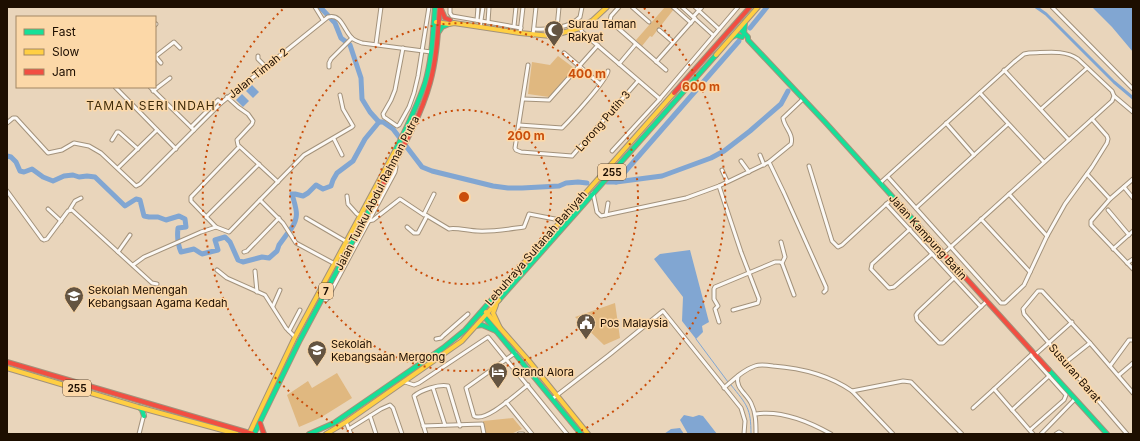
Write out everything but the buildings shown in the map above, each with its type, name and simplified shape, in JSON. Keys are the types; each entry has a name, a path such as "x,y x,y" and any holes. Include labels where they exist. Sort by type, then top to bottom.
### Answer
{"main road":[{"name":"Jalan Tunku Abdul Rahman Putra","path":"252,434 295,337 402,137 421,94 431,52 435,7"},
{"name":"Jalan Tunku Abdul Rahman Putra","path":"258,420 322,298 367,220 424,102 435,60 440,7"},
{"path":"440,7 445,18 451,22"},
{"path":"434,20 534,35 551,36 580,28 593,20 607,7"},
{"name":"Lebuhraya Sultanah Bahiyah","path":"309,434 328,427 451,342 465,330 560,220 750,7"},
{"name":"Lebuhraya Sultanah Bahiyah","path":"326,434 346,422 462,341 758,7"},
{"path":"730,38 736,35 743,35 746,21"},
{"path":"438,32 442,27 451,22"},
{"name":"Jalan Kampung Batin","path":"733,26 803,99 987,302 1050,375 1075,399 1107,434"},
{"path":"647,122 652,127"},
{"path":"499,300 493,313 498,329 515,353 581,434"},
{"path":"482,310 529,361 588,434"},
{"path":"474,326 482,325 498,329"},
{"name":"255","path":"7,362 147,403 236,433"},
{"name":"255","path":"7,368 138,407 236,433 252,434"},
{"path":"146,409 147,403"},
{"path":"138,407 142,410 144,416"},
{"path":"236,433 258,420 264,434"}],"street":[{"path":"315,7 323,20"},
{"path":"376,44 381,7"},
{"path":"403,48 395,90 383,114 384,117 397,126 409,107 414,93 429,7"},
{"path":"450,7 450,13 452,16 521,28"},
{"path":"477,20 478,7"},
{"path":"480,26 483,7"},
{"path":"488,22 489,7"},
{"path":"514,26 516,7"},
{"path":"520,33 523,7"},
{"path":"534,35 536,7"},
{"path":"557,28 559,7"},
{"path":"534,29 544,30 557,28 572,23 580,17 582,7"},
{"path":"619,7 610,18 610,21 635,45 666,70"},
{"path":"632,7 648,22"},
{"path":"673,7 691,23"},
{"path":"682,7 713,35"},
{"path":"695,7 719,29"},
{"path":"656,62 691,23 702,7"},
{"path":"612,152 660,99 738,7"},
{"path":"1052,7 1133,89"},
{"name":"Jalan Timah 2","path":"118,168 136,186 140,184 227,97 323,20 330,17 335,17 340,20 352,38"},
{"path":"580,28 582,32 660,99"},
{"path":"659,30 673,42"},
{"path":"329,67 331,59 352,38 362,43 431,52"},
{"path":"156,55 174,42 180,48"},
{"path":"523,99 549,100 598,45"},
{"path":"619,64 635,45"},
{"path":"564,53 600,84"},
{"path":"880,184 1004,70 1019,57 1029,53 1072,54 1112,90 1114,96 1133,112"},
{"path":"258,56 258,59 266,67"},
{"path":"156,57 161,63"},
{"path":"528,65 519,125 562,128 600,84 608,74 608,71"},
{"path":"1041,109 1088,68"},
{"path":"1004,70 1069,140"},
{"path":"153,91 170,78"},
{"name":"Lorong Putih 3","path":"519,125 516,150 572,156 638,81"},
{"path":"117,88 176,149"},
{"path":"151,88 194,130"},
{"path":"414,93 421,94"},
{"path":"980,93 1044,162"},
{"path":"239,147 191,197 191,201 216,227 227,232 230,231 304,155 351,129 353,126 343,109 340,95"},
{"path":"944,254 1112,101 1114,96"},
{"path":"227,97 248,114 253,121 237,140 239,147 242,148 278,182"},
{"path":"593,193 597,212 601,216 686,198 719,186 764,165 791,144 791,136 783,121 783,118 803,99"},
{"path":"191,126 218,100 221,103"},
{"path":"7,123 13,118 16,118 48,154 62,150 74,143 89,146 101,153 118,168 157,130"},
{"path":"888,177 1001,303 1007,301 1021,289 1027,281 1047,236 1065,204 1087,174 1108,139 1092,119"},
{"path":"946,123 974,154"},
{"path":"916,208 1008,124"},
{"path":"112,140 117,132 119,132 138,149"},
{"path":"334,139 342,155"},
{"path":"760,155 764,165"},
{"path":"741,160 749,172"},
{"path":"769,162 826,287 824,292"},
{"path":"206,217 259,164"},
{"path":"809,166 832,241 838,247 893,198"},
{"path":"722,170 728,181"},
{"path":"1087,174 1110,199"},
{"path":"1133,179 1110,199 1092,219 1091,223 1113,249 1133,269"},
{"path":"719,186 759,301 758,303 733,310"},
{"path":"1124,187 1133,198"},
{"path":"7,191 44,240 75,202 81,198"},
{"path":"407,227 414,233 418,233 426,216 424,212 434,194"},
{"path":"1009,194 1047,236"},
{"path":"347,196 348,204 357,214 361,216"},
{"path":"367,220 373,220 400,199 449,229 493,231 524,227 529,214 560,220"},
{"path":"260,200 279,218 296,243 334,264"},
{"path":"606,215 608,203"},
{"path":"886,204 981,307"},
{"path":"48,209 61,221"},
{"path":"70,210 153,284 157,284"},
{"path":"1108,210 1129,235"},
{"path":"244,252 247,251 279,218"},
{"path":"306,218 347,242"},
{"path":"981,219 1030,272"},
{"path":"133,265 144,257 216,227"},
{"path":"910,229 872,264 871,269 889,288 891,288 932,254"},
{"path":"1113,249 1133,231"},
{"path":"118,252 130,235"},
{"path":"781,242 785,257 782,263 794,295"},
{"path":"1127,263 1133,259"},
{"path":"720,322 715,311 718,306 714,299 714,289 716,286 778,261 782,263"},
{"path":"217,270 227,278 267,297 289,331 295,337"},
{"path":"255,271 257,292"},
{"path":"954,278 916,315 917,320 936,341 943,343 987,302"},
{"path":"272,306 280,290"},
{"name":"Susuran Barat","path":"1072,322 1042,291 1038,291 1023,309 1023,312 1127,434"},
{"path":"289,331 300,310"},
{"path":"552,399 663,311 741,408 745,421 744,434"},
{"path":"436,338 441,338 468,314"},
{"path":"972,408 1072,322 1133,393"},
{"path":"444,335 451,342"},
{"path":"404,382 412,385 417,384 486,337 490,338 567,434"},
{"path":"1110,366 1129,340 1133,340"},
{"path":"1066,362 1090,343"},
{"path":"515,353 468,386 466,390 474,416 477,418 482,417 498,409 528,385"},
{"path":"435,361 437,371"},
{"path":"1118,376 1133,363"},
{"path":"724,388 738,376 757,365 799,369 832,380 852,391 893,434"},
{"path":"1012,410 1050,375 1066,395 1066,398 1030,430"},
{"path":"738,376 738,386 751,402 756,414 756,434"},
{"path":"852,391 907,381 911,382 962,434"},
{"path":"426,434 414,396 432,388 446,385 448,386 460,426"},
{"path":"432,388 445,425"},
{"path":"994,389 1033,434"},
{"path":"1041,434 1075,399"},
{"path":"506,402 532,434"},
{"path":"349,429 390,405 393,408 402,434"},
{"path":"139,434 146,409"},
{"path":"756,414 777,414 796,418 811,423 831,434"},
{"path":"370,416 376,434"},
{"path":"346,422 351,434"},
{"path":"423,426 460,426 482,424 484,434"},
{"path":"1056,434 1059,432 1062,434"}],"shaded area":[{"path":"665,7 672,7 674,9 652,37 650,36 642,46 636,40"},
{"path":"558,56 574,68 549,97 528,94 532,62 550,65"},
{"path":"615,303 620,338 604,345 575,317"},
{"path":"337,373 352,398 320,418 299,427 287,395 308,381 312,388"},
{"path":"513,418 522,429 511,434 485,434 483,421"}],"water":[{"path":"1092,7 1133,7 1133,52 1112,27"},
{"path":"252,85 259,92 253,98 246,91"},
{"path":"242,94 249,101 243,107 236,100"},
{"path":"690,250 709,322 702,326 703,332 696,339 682,321 683,297 654,259 660,254"},
{"path":"684,415 693,417 699,415 703,416 717,434 688,434 680,420"},
{"path":"680,428 684,434 664,434 671,429"}],"waterway":[{"path":"320,7 335,23 341,38 350,45 361,78 362,99 370,112 379,122"},
{"path":"750,28 767,7"},
{"path":"1036,7 1046,14 1114,82 1133,98"},
{"path":"607,182 616,182 739,41"},
{"path":"616,182 662,176 711,158 724,151 750,131 781,104 788,91"},
{"path":"379,122 383,122 393,129 422,167 432,171 493,186 508,188 559,186 566,183 578,182 587,183"},
{"path":"291,229 296,220 296,208 292,194 303,196 316,185 323,189 331,186 337,173 353,161 365,139 379,122"},
{"path":"7,156 11,157 16,162 20,171 24,172 32,169 43,177 53,181 64,176 73,175 79,177 95,177 125,206 136,199 140,200 144,216 158,217 166,220 179,216 185,219 186,227 178,228 178,240 181,252 194,249 202,254 218,250 215,240 225,237 230,242 238,260 243,262 262,257 269,258 277,251 279,245 287,234"},
{"path":"696,339 728,382"},
{"path":"731,385 747,407 750,418 751,434"}],"traffic: fast":[{"path":"395,151 415,109 425,83 431,55 435,7"},
{"path":"744,34 745,22"},
{"path":"438,33 442,27 449,24"},
{"path":"742,31 748,37 748,40 825,122 927,235"},
{"path":"732,37 736,35 742,37"},
{"path":"499,300 716,55"},
{"path":"254,434 300,340 380,190"},
{"path":"309,434 334,423 443,348 465,330 515,273"},
{"path":"483,315 581,434"},
{"path":"475,326 482,325 496,331"},
{"path":"1049,370 1107,434"},
{"path":"139,407 144,416"}],"traffic: slow":[{"path":"436,22 551,36 580,28 593,20 607,7"},
{"path":"716,55 758,7"},
{"path":"515,273 674,93"},
{"path":"249,434 295,337 395,151"},
{"path":"326,434 346,422 462,341 499,300"},
{"path":"496,305 493,313 500,328"},
{"path":"486,312 529,361 588,434"},
{"path":"7,368 138,407 237,434"}],"traffic: jam":[{"path":"380,190 408,138 426,97 437,45 440,7"},
{"path":"674,93 750,7"},
{"path":"441,9 445,18 450,20"},
{"path":"927,235 1049,370"},
{"path":"7,362 253,434"},
{"path":"260,423 264,434"}],"place":[{"name":"Surau Taman Rakyat","path":"554,47"},
{"name":"Sekolah Menengah Kebangsaan Agama Kedah","path":"74,313"},
{"name":"Pos Malaysia","path":"586,340"},
{"name":"Sekolah Kebangsaan Mergong","path":"317,367"},
{"name":"Grand Alora","path":"498,389"}],"district":[{"name":"TAMAN SERI INDAH","path":"151,106"}]}
